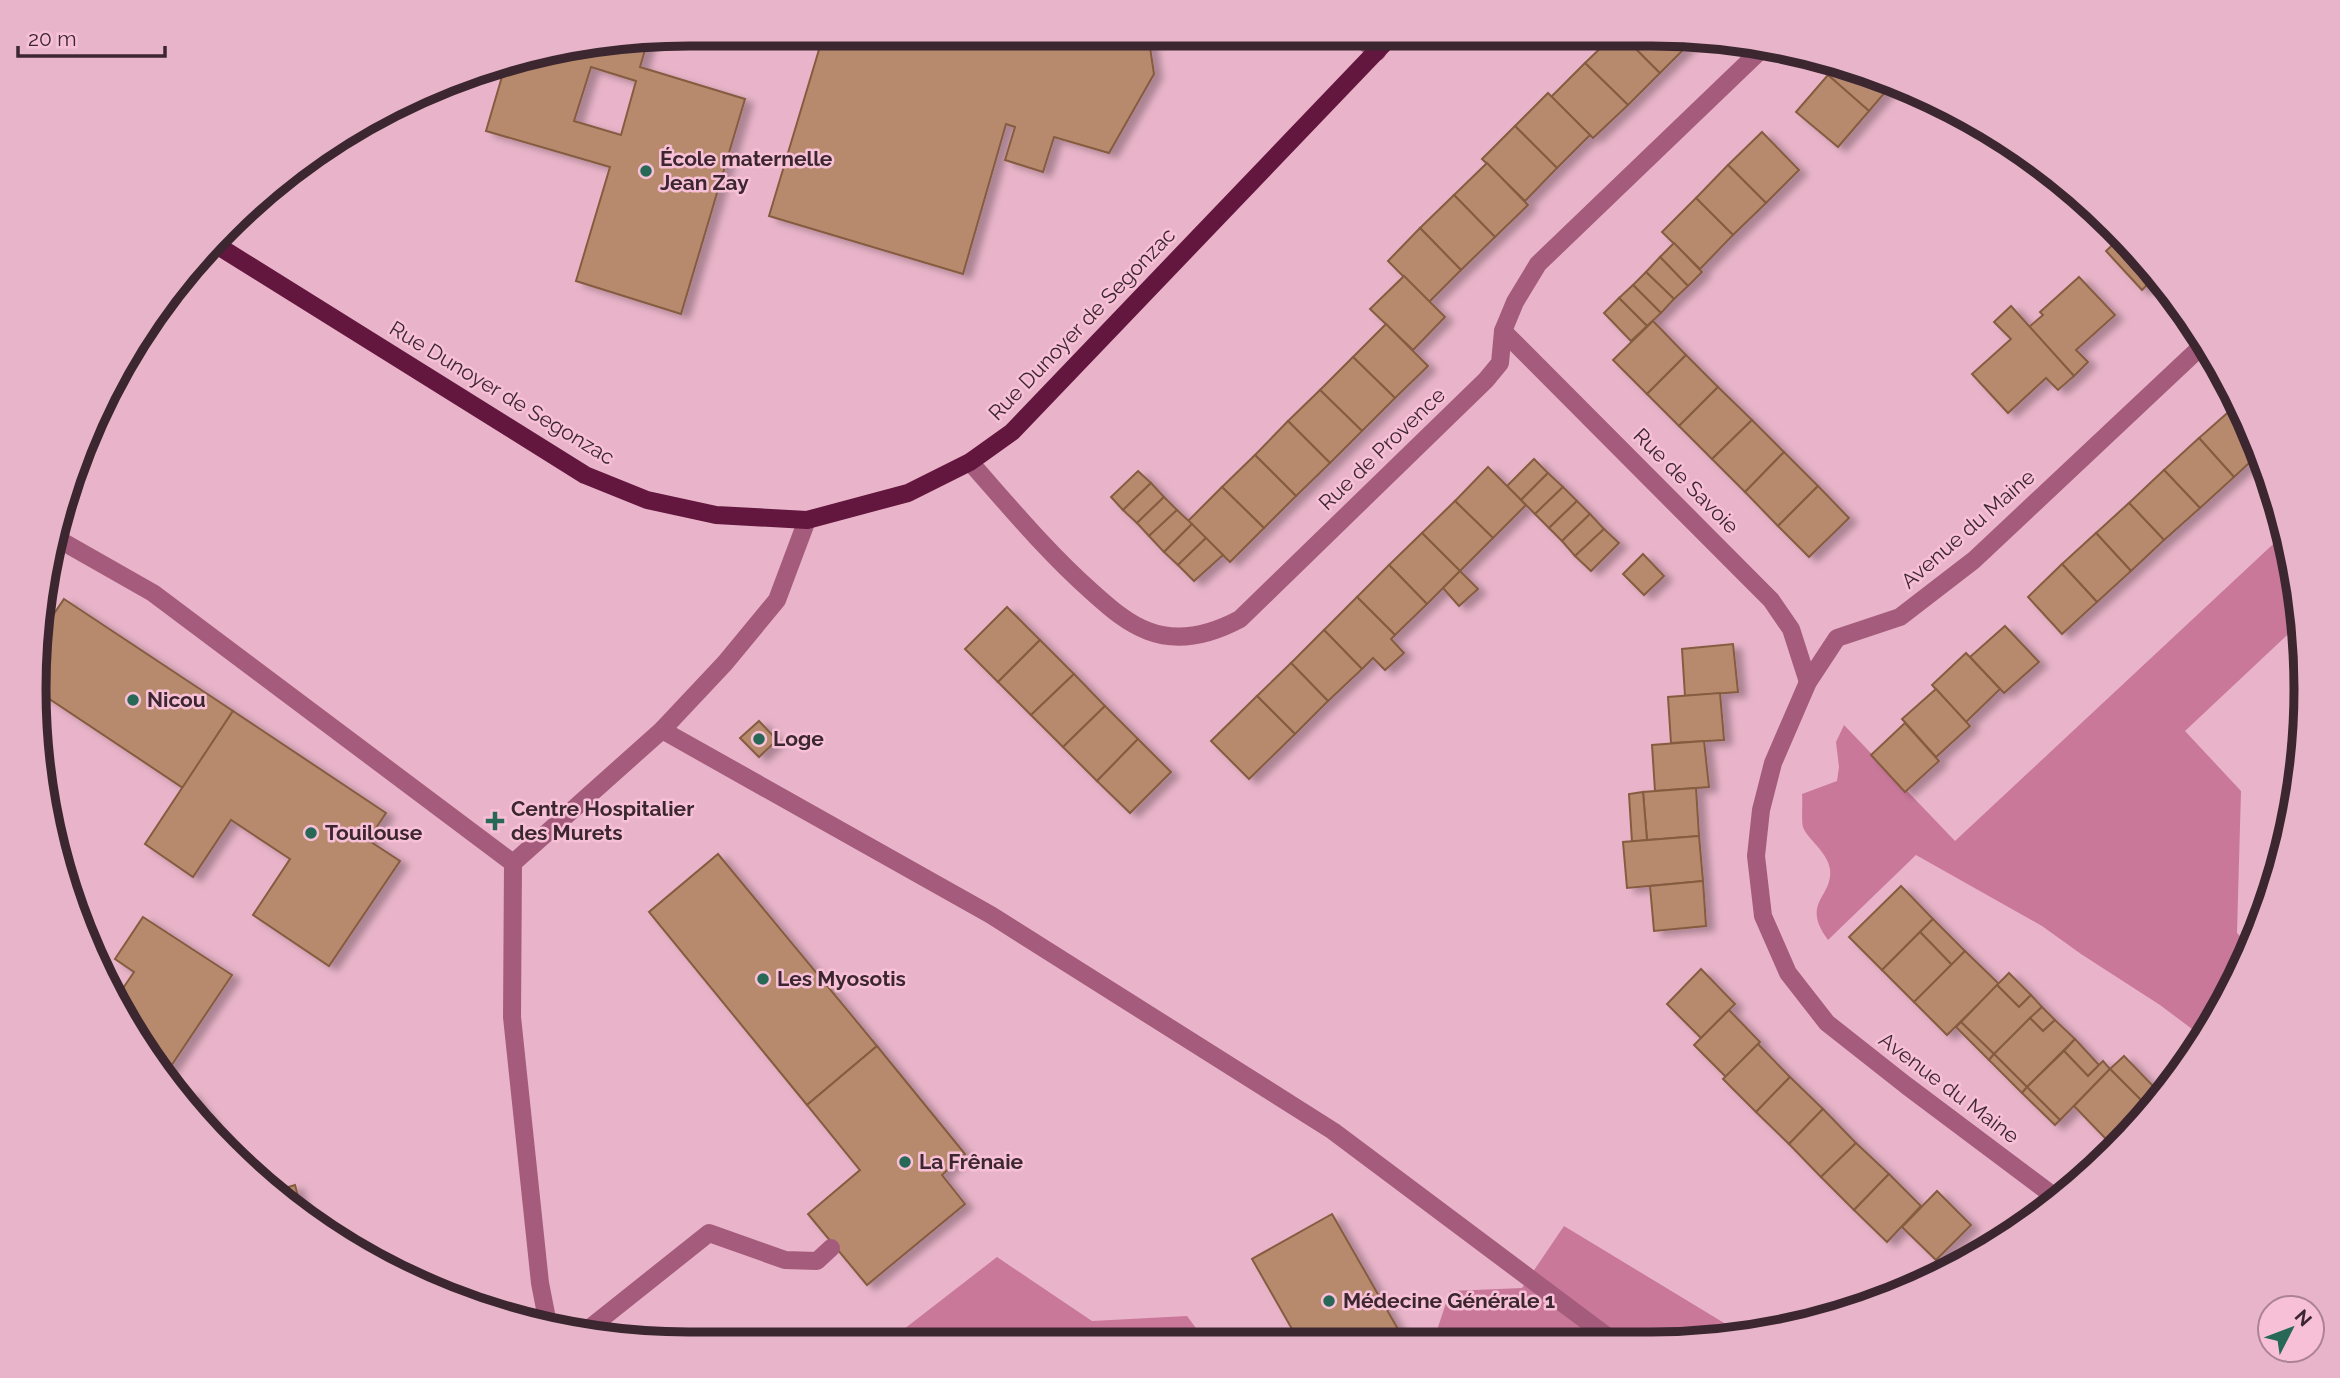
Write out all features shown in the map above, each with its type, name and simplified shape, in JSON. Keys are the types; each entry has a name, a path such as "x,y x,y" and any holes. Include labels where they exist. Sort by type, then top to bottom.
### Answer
{"main road":[{"name":"Rue Dunoyer de Segonzac","path":"221,248 585,475 646,500 716,515 807,520 908,493 970,462 1012,432 1382,46"}],"street":[{"path":"1370,46 1377,52"},
{"name":"Rue de Provence","path":"970,462 1075,577 1126,620 1149,632 1176,636 1206,635 1240,619 1486,380 1500,363 1503,331 1515,302 1538,264 1756,55"},
{"name":"Rue de Savoie","path":"1503,331 1771,600 1791,629 1808,682"},
{"name":"Avenue du Maine","path":"2051,1193 1827,1023 1788,973 1763,916 1756,856 1761,810 1773,763 1808,682 1837,638 1900,617 1974,560 2198,350"},
{"path":"547,1316 540,1283 512,1017 513,863 662,730 725,663 777,600 807,520"},
{"path":"62,543 153,593 513,863"},
{"path":"662,730 990,915 1333,1131 1601,1332"},
{"path":"593,1325 709,1233 785,1260 817,1261 831,1248"}],"shaded area":[{"path":"2277,540 2291,631 2185,731 2241,791 2237,933 2244,940 2195,1032 2042,926 1916,855 1828,940 1820,927 1817,908 1830,879 1830,869 1825,857 1803,827 1802,794 1837,781 1839,767 1836,742 1844,725 1955,841"},
{"path":"1564,1226 1731,1327 1651,1332 1440,1332 1438,1327 1450,1291 1522,1288"},
{"path":"997,1257 1092,1321 1187,1316 1199,1332 900,1332"}],"building":[{"path":"820,46 1150,46 1154,74 1109,153 1054,137 1043,172 1005,160 1015,127 1006,124 963,274 769,216"},
{"path":"1603,46 1633,46 1660,73 1628,105 1585,63"},
{"path":"1633,46 1686,47 1660,73"},
{"path":"646,47 640,67 745,99 681,314 576,281 610,167 486,131 503,73 605,51","holes":["591,67 636,81 621,135 574,121"]},
{"path":"1585,63 1628,105 1593,138 1551,97"},
{"path":"1831,71 1887,90 1869,111 1828,75"},
{"path":"1828,75 1869,111 1838,147 1796,112"},
{"path":"1548,93 1590,135 1557,168 1515,126"},
{"path":"1515,126 1557,168 1525,201 1482,159"},
{"path":"1762,132 1799,170 1766,203 1728,165"},
{"path":"1487,163 1528,205 1495,237 1454,195"},
{"path":"1728,165 1766,203 1733,235 1696,198"},
{"path":"1454,195 1495,237 1461,270 1420,228"},
{"path":"1696,198 1733,235 1700,269 1662,232"},
{"path":"1420,228 1461,270 1429,302 1388,261"},
{"path":"1674,243 1702,272 1688,286 1660,257"},
{"path":"2114,243 2150,282 2142,290 2106,251"},
{"path":"1660,257 1688,286 1674,299 1646,272"},
{"path":"1646,272 1674,299 1661,313 1633,285"},
{"path":"1404,276 1445,317 1413,350 1370,309"},
{"path":"2079,277 2115,315 2076,350 2088,362 2074,376 2029,327 2043,315 2040,312"},
{"path":"1633,285 1661,313 1647,326 1619,298"},
{"path":"1619,298 1647,326 1631,341 1604,313"},
{"path":"2011,306 2074,376 2058,390 2046,378 2008,413 1972,374 2011,339 1994,322"},
{"path":"1653,321 1686,355 1647,394 1613,360"},
{"path":"1386,324 1428,366 1395,398 1353,357"},
{"path":"1686,355 1718,387 1679,426 1647,394"},
{"path":"1353,357 1395,398 1362,431 1320,390"},
{"path":"1718,387 1752,420 1712,459 1679,426"},
{"path":"1320,390 1362,431 1330,463 1288,421"},
{"path":"2231,410 2252,460 2234,477 2199,438"},
{"path":"1752,420 1784,452 1745,492 1712,459"},
{"path":"1288,421 1330,463 1296,496 1255,455"},
{"path":"2199,438 2234,477 2200,508 2164,470"},
{"path":"1784,452 1818,486 1778,526 1745,492"},
{"path":"1255,455 1296,496 1264,528 1222,487"},
{"path":"1534,459 1548,473 1521,500 1507,486"},
{"path":"1488,467 1526,505 1493,538 1455,501"},
{"path":"2164,470 2200,508 2164,540 2129,503"},
{"path":"1138,471 1151,483 1123,510 1111,497"},
{"path":"1548,473 1563,487 1535,514 1521,500"},
{"path":"1151,483 1164,497 1137,523 1123,510"},
{"path":"1818,486 1849,518 1809,557 1778,526"},
{"path":"1222,487 1264,528 1230,562 1188,521"},
{"path":"1563,487 1577,501 1549,528 1535,514"},
{"path":"1164,497 1177,510 1149,536 1137,523"},
{"path":"1455,501 1493,538 1460,571 1422,533"},
{"path":"1577,501 1590,514 1562,541 1549,528"},
{"path":"2129,503 2164,540 2131,571 2096,533"},
{"path":"1177,510 1192,524 1164,552 1149,536"},
{"path":"1590,514 1604,529 1575,556 1562,541"},
{"path":"1192,524 1206,538 1178,565 1164,552"},
{"path":"1604,529 1619,543 1591,571 1575,556"},
{"path":"1422,533 1460,571 1427,604 1389,565"},
{"path":"2096,533 2131,571 2097,602 2062,564"},
{"path":"1206,538 1223,555 1194,581 1178,565"},
{"path":"1643,554 1664,576 1644,595 1623,574"},
{"path":"2062,564 2097,602 2062,634 2028,597"},
{"path":"1389,565 1427,604 1395,635 1357,597"},
{"path":"1460,571 1478,589 1459,606 1443,588"},
{"path":"1357,597 1395,635 1391,639 1404,653 1385,670 1373,658 1362,669 1324,630"},
{"name":"Nicou","path":"64,599 233,711 183,788 46,697 50,620"},
{"path":"1007,607 1040,640 998,682 965,649"},
{"path":"2005,626 2039,662 2004,693 1970,657"},
{"path":"1324,630 1362,669 1328,701 1291,663"},
{"path":"1040,640 1074,674 1031,715 998,682"},
{"path":"1733,644 1738,692 1685,696 1682,649"},
{"path":"1966,653 2000,689 1966,722 1932,685"},
{"path":"1291,663 1328,701 1295,734 1257,696"},
{"path":"1074,674 1105,706 1063,747 1031,715"},
{"path":"1936,689 1970,726 1936,757 1902,719"},
{"path":"1720,693 1724,740 1671,743 1668,697"},
{"path":"1257,696 1295,734 1249,779 1211,741"},
{"path":"1105,706 1138,739 1097,781 1063,747"},
{"name":"Touilouse","path":"233,711 386,813 368,840 400,861 329,966 253,915 290,859 231,820 193,877 145,844"},
{"name":"Loge","path":"759,721 777,740 759,757 740,738"},
{"path":"1905,723 1939,761 1905,792 1871,755"},
{"path":"1138,739 1171,772 1130,813 1097,781"},
{"path":"1704,741 1709,787 1655,791 1652,745"},
{"path":"1696,788 1699,836 1647,840 1643,792"},
{"path":"1643,792 1647,840 1632,842 1629,794"},
{"path":"1699,836 1703,881 1627,888 1623,842"},
{"name":"Les Myosotis","path":"718,854 877,1046 807,1105 649,912"},
{"path":"1703,881 1706,926 1654,931 1650,886"},
{"path":"1901,886 1933,919 1882,970 1849,937"},
{"path":"143,917 232,975 169,1069 121,991 134,972 115,959"},
{"path":"1933,919 1965,951 1952,965 1920,932"},
{"path":"1920,932 1952,965 1914,1002 1882,970"},
{"path":"1965,951 1999,984 1947,1035 1914,1002"},
{"path":"1701,969 1735,1004 1701,1038 1667,1004"},
{"path":"2009,973 2031,995 2019,1007 1997,985"},
{"path":"1997,985 2019,1007 2031,995 2042,1007 1994,1054 1961,1022"},
{"path":"2042,1007 2055,1020 2043,1031 2030,1018"},
{"path":"1729,1010 1760,1042 1726,1077 1694,1045"},
{"path":"2030,1018 2043,1031 2055,1020 2075,1039 2027,1087 1994,1054"},
{"path":"1961,1022 1994,1054 1989,1060 1956,1027"},
{"path":"2075,1039 2099,1065 2088,1076 2064,1051"},
{"path":"1758,1044 1790,1077 1756,1112 1723,1079"},
{"name":"La Frênaie","path":"877,1046 965,1154 942,1175 965,1204 867,1285 808,1214 860,1170 807,1105"},
{"path":"2064,1051 2088,1076 2103,1061 2110,1069 2060,1120 2027,1087"},
{"path":"1994,1054 2027,1087 2022,1093 1989,1060"},
{"path":"2124,1056 2156,1089 2143,1102 2110,1069"},
{"path":"2110,1069 2143,1102 2106,1139 2074,1106"},
{"path":"1790,1077 1823,1109 1789,1144 1756,1112"},
{"path":"2027,1087 2060,1120 2055,1125 2022,1093"},
{"path":"2143,1102 2144,1103 2108,1141 2106,1139"},
{"path":"1823,1109 1856,1143 1821,1177 1789,1144"},
{"path":"1856,1143 1889,1174 1854,1210 1821,1177"},
{"path":"1889,1174 1921,1206 1887,1242 1854,1210"},
{"path":"295,1185 300,1202 297,1200 283,1188"},
{"path":"1937,1191 1971,1225 1936,1260 1902,1227"},
{"name":"Médecine Générale 1","path":"1332,1214 1400,1332 1294,1332 1252,1259"}],"place":[{"name":"École maternelle Jean Zay","path":"646,171"},
{"name":"Nicou","path":"133,700"},
{"name":"Loge","path":"759,739"},
{"name":"Centre Hospitalier des Murets","path":"495,821"},
{"name":"Touilouse","path":"311,833"},
{"name":"Les Myosotis","path":"763,979"},
{"name":"La Frênaie","path":"905,1162"},
{"name":"Médecine Générale 1","path":"1329,1301"}]}
